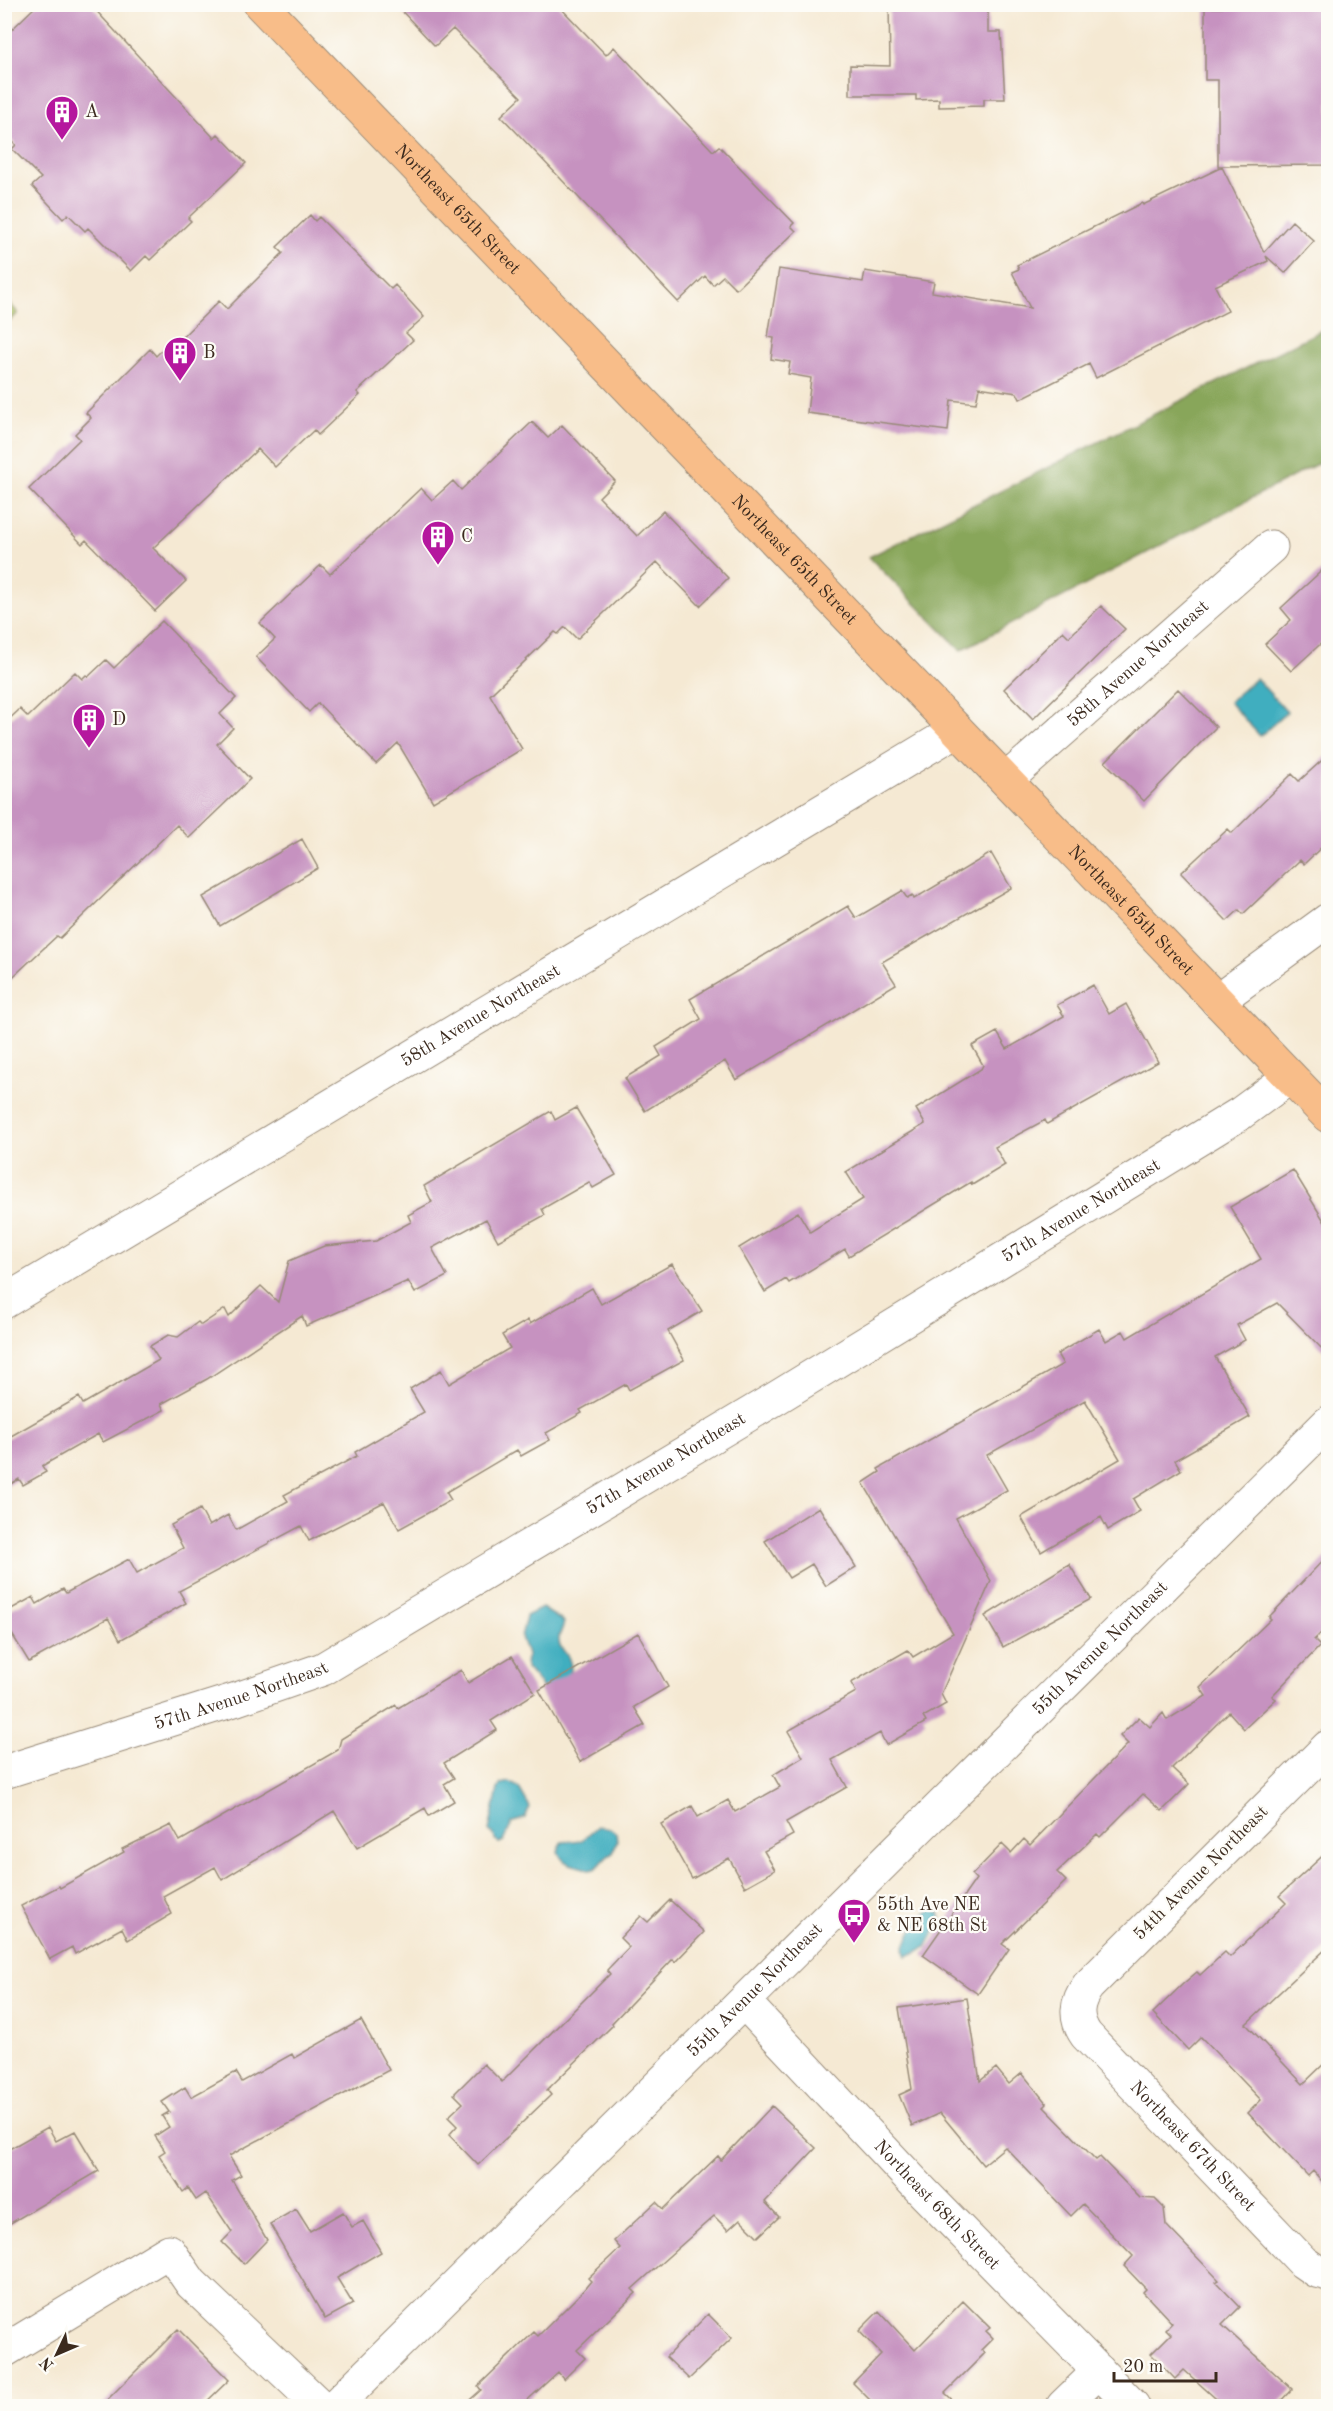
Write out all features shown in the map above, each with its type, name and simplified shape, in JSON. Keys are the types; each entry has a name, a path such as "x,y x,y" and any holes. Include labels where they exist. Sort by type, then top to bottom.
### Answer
{"main road":[{"name":"Northeast 65th Street","path":"260,4 1329,1116"}],"street":[{"name":"58th Avenue Northeast","path":"1005,780 1270,546"},
{"name":"58th Avenue Northeast","path":"4,1302 957,730"},
{"path":"1217,1001 1329,920"},
{"name":"57th Avenue Northeast","path":"4,1772 237,1699 323,1669 778,1397 1241,1113 1290,1077"},
{"name":"55th Avenue Northeast","path":"335,2406 1329,1423"},
{"name":"54th Avenue Northeast","path":"1078,2002 1088,1986 1329,1747"},
{"name":"Northeast 68th Street","path":"744,2001 923,2192 1133,2406"},
{"name":"Northeast 67th Street","path":"1078,2002 1078,2021 1086,2035 1303,2262 1321,2273 1329,2274"},
{"path":"4,2352 169,2251 191,2283 320,2406"},
{"path":"1063,2406 1099,2371"}],"green space":[{"path":"5,298 18,313 5,326"},
{"path":"1328,327 1328,462 1317,464 961,650 869,557"}],"water":[{"path":"1256,678 1287,712 1260,736 1229,702"},
{"path":"542,1608 564,1622 559,1642 571,1667 570,1675 544,1689 526,1668 527,1655 521,1637 526,1616"},
{"path":"510,1782 519,1788 530,1807 525,1818 512,1823 504,1841 499,1843 489,1830 498,1789 501,1784"},
{"path":"598,1826 610,1828 616,1833 617,1842 613,1853 606,1857 599,1866 589,1870 563,1860 558,1851 562,1842 582,1840"},
{"path":"932,1909 939,1912 941,1920 926,1947 907,1956 904,1949 911,1931 922,1916"}],"building":[{"path":"38,4 90,4 214,138 218,134 246,163 188,218 191,221 150,260 146,256 131,271 88,228 85,231 68,214 63,219 32,186 41,178 12,149 16,145 4,133 4,37"},
{"path":"395,4 557,4 606,55 614,47 713,151 719,146 794,223 791,226 796,231 736,289 723,276 713,285 705,276 678,302 501,116 521,97 453,29 435,46"},
{"path":"889,4 988,6 988,32 1001,32 1005,99 984,99 984,106 939,107 939,99 916,100 916,95 850,95 850,65 890,66"},
{"path":"1222,4 1329,4 1329,165 1218,166 1218,80 1205,80 1205,8 1222,8"},
{"path":"1222,167 1264,252 1292,221 1314,241 1285,273 1266,256 1268,261 1215,286 1228,311 1096,378 1089,364 1020,399 1017,393 979,387 976,403 951,400 948,431 807,413 811,378 788,374 790,362 771,359 774,338 768,337 779,269 863,282 865,271 934,282 932,292 1030,308 1012,272 1019,269 1017,265 1142,203 1143,205"},
{"path":"310,215 315,221 319,217 391,289 395,285 424,317 406,333 413,340 357,392 360,395 318,435 314,430 275,467 258,449 153,548 186,581 155,611 86,540 82,544 29,489 80,439 75,434 91,418 86,413 150,349 156,356 171,341 174,345 219,301 227,309 283,253 277,247"},
{"path":"532,422 548,438 562,425 615,481 599,497 637,536 663,511 728,578 700,606 657,562 577,639 565,627 558,634 555,632 490,695 522,749 433,802 398,743 376,764 318,703 309,712 256,657 275,639 260,623 321,565 330,574 421,488 432,500 453,481 461,490"},
{"path":"1329,564 1328,637 1291,671 1265,644 1291,620 1281,608"},
{"path":"1101,606 1125,629 1033,719 1004,689 1063,631 1069,637"},
{"path":"162,621 236,698 220,714 233,728 217,744 250,779 189,838 177,825 60,938 57,936 4,985 4,724 20,709 28,717 75,672 82,679 86,675 88,677 106,660 114,668"},
{"path":"1178,689 1216,727 1144,801 1105,762"},
{"path":"1329,754 1329,840 1304,864 1300,860 1243,914 1239,910 1227,921 1181,873 1228,829 1232,833 1292,774 1299,781"},
{"path":"302,839 318,868 220,926 203,897"},
{"path":"991,853 1011,888 882,962 896,984 736,1080 725,1061 645,1111 625,1078 661,1056 656,1047 701,1019 690,999 848,906 856,918 902,891 907,898 912,895 914,899"},
{"path":"1093,985 1109,1014 1126,1004 1158,1062 1047,1124 1045,1120 995,1147 1005,1165 972,1185 971,1182 849,1256 845,1249 789,1283 786,1279 765,1292 739,1248 798,1212 810,1232 863,1199 846,1172 925,1124 916,1109 981,1069 983,1065 972,1046 997,1032 1007,1049 1064,1016 1057,1005"},
{"path":"576,1108 616,1175 593,1188 589,1182 542,1209 545,1215 498,1241 486,1219 432,1248 447,1276 415,1293 408,1281 306,1326 302,1316 207,1379 161,1404 164,1410 103,1442 98,1434 42,1466 46,1472 23,1485 19,1479 4,1488 4,1440 79,1397 83,1404 159,1360 150,1346 168,1335 178,1337 198,1322 201,1325 225,1309 229,1317 261,1286 278,1302 289,1261 324,1246 376,1241 411,1222 408,1215 432,1202 424,1186 551,1111 555,1120"},
{"path":"1293,1170 1329,1229 1329,1356 1277,1303 1237,1325 1245,1340 1215,1357 1250,1417 1175,1460 1181,1470 1133,1499 1140,1511 1108,1530 1101,1517 1041,1552 1021,1517 1120,1459 1085,1400 987,1455 1007,1490 956,1518 991,1581 941,1694 946,1704 923,1717 926,1722 886,1745 880,1733 832,1760 847,1787 786,1822 793,1835 764,1851 775,1870 745,1887 729,1858 692,1879 661,1824 692,1806 698,1817 728,1800 735,1812 780,1787 773,1775 803,1757 788,1731 856,1692 851,1683 908,1650 913,1657 953,1633 863,1483 880,1472 878,1469 1063,1364 1057,1354 1099,1329 1106,1341 1123,1331 1127,1338 1261,1259 1230,1207"},
{"path":"672,1264 702,1311 668,1331 684,1360 629,1390 626,1384 580,1410 582,1413 546,1433 550,1440 521,1456 517,1450 446,1492 451,1500 399,1529 384,1502 309,1541 301,1526 179,1591 186,1603 120,1640 108,1618 29,1662 4,1621 4,1613 33,1597 37,1604 63,1589 66,1593 129,1559 137,1573 183,1548 171,1525 200,1509 209,1526 228,1515 236,1530 288,1501 284,1495 357,1456 355,1452 424,1412 410,1389 441,1370 449,1384 510,1348 502,1335 528,1320 530,1324 592,1288 601,1304"},
{"path":"819,1507 856,1567 826,1586 812,1564 789,1578 765,1541"},
{"path":"1329,1554 1329,1625 1314,1640 1320,1646 1272,1696 1276,1699 1244,1729 1229,1712 1172,1768 1189,1784 1162,1811 1143,1794 1100,1837 1097,1834 1057,1872 1066,1881 1002,1944 1009,1949 978,1994 923,1955 976,1879 972,1875 1002,1844 1011,1853 1024,1839 1030,1845 1128,1744 1120,1736 1139,1717 1150,1727 1163,1713 1167,1720 1206,1696 1200,1687 1271,1619 1269,1617"},
{"path":"1069,1564 1091,1599 1003,1647 985,1616"},
{"path":"638,1633 668,1687 634,1707 645,1725 580,1762 539,1690"},
{"path":"512,1656 535,1693 491,1721 497,1730 444,1763 454,1778 444,1784 454,1801 429,1816 425,1808 357,1848 334,1811 222,1880 215,1867 163,1896 172,1914 128,1940 122,1928 75,1954 72,1947 50,1959 21,1906 59,1886 60,1888 124,1852 122,1849 171,1825 180,1841 338,1750 341,1739 396,1705 398,1708 461,1670 468,1683"},
{"path":"1329,1850 1329,1946 1246,2024 1303,2084 1329,2059 1329,2189 1313,2171 1308,2176 1248,2113 1261,2100 1201,2037 1188,2050 1153,2013 1197,1972 1200,1975 1225,1952 1230,1957 1286,1903 1279,1896"},
{"path":"670,1900 704,1932 675,1962 673,1959 612,2023 613,2025 547,2090 551,2095 478,2165 449,2135 457,2126 448,2117 463,2103 454,2094 484,2064 502,2082 610,1974 607,1970 629,1947 620,1938 641,1916 648,1922"},
{"path":"967,1998 980,2081 996,2068 1009,2084 1022,2073 1047,2104 1044,2107 1096,2160 1100,2157 1140,2198 1155,2199 1164,2208 1166,2225 1219,2280 1216,2282 1240,2307 1222,2325 1292,2389 1276,2406 1224,2406 1184,2370 1175,2379 1151,2354 1171,2334 1166,2329 1172,2323 1143,2292 1146,2289 1124,2266 1133,2256 1083,2204 1071,2216 1005,2147 983,2165 940,2113 912,2126 899,2095 912,2089 899,2008"},
{"path":"361,2020 389,2070 229,2156 241,2175 232,2180 267,2240 244,2264 222,2242 232,2232 206,2193 196,2200 188,2188 183,2192 159,2155 165,2151 155,2136 169,2127 162,2116 169,2112 162,2102 185,2087 191,2097 236,2072 242,2082 292,2054 294,2058"},
{"path":"772,2106 816,2148 765,2202 779,2217 758,2237 740,2219 728,2230 714,2216 632,2289 636,2293 577,2350 585,2358 564,2379 558,2372 521,2406 463,2406 481,2390 478,2386 534,2332 538,2336 582,2292 591,2281 588,2278 620,2248 614,2241 656,2202 663,2209 718,2156 721,2160"},
{"path":"48,2127 56,2141 75,2131 99,2171 4,2227 4,2152"},
{"path":"296,2209 310,2231 343,2212 352,2227 363,2221 381,2252 337,2278 353,2304 325,2319 270,2224"},
{"path":"963,2301 990,2328 986,2331 993,2338 981,2350 985,2353 945,2393 959,2406 876,2406 853,2383 881,2354 859,2331 879,2311 915,2350"},
{"path":"708,2314 732,2338 689,2379 666,2357"},
{"path":"178,2329 229,2380 202,2406 101,2406"}],"place":[{"name":"A","path":"62,141"},
{"name":"B","path":"180,382"},
{"name":"C","path":"438,566"},
{"name":"D","path":"89,749"},
{"name":"55th Ave NE & NE 68th St","path":"854,1944"}]}
